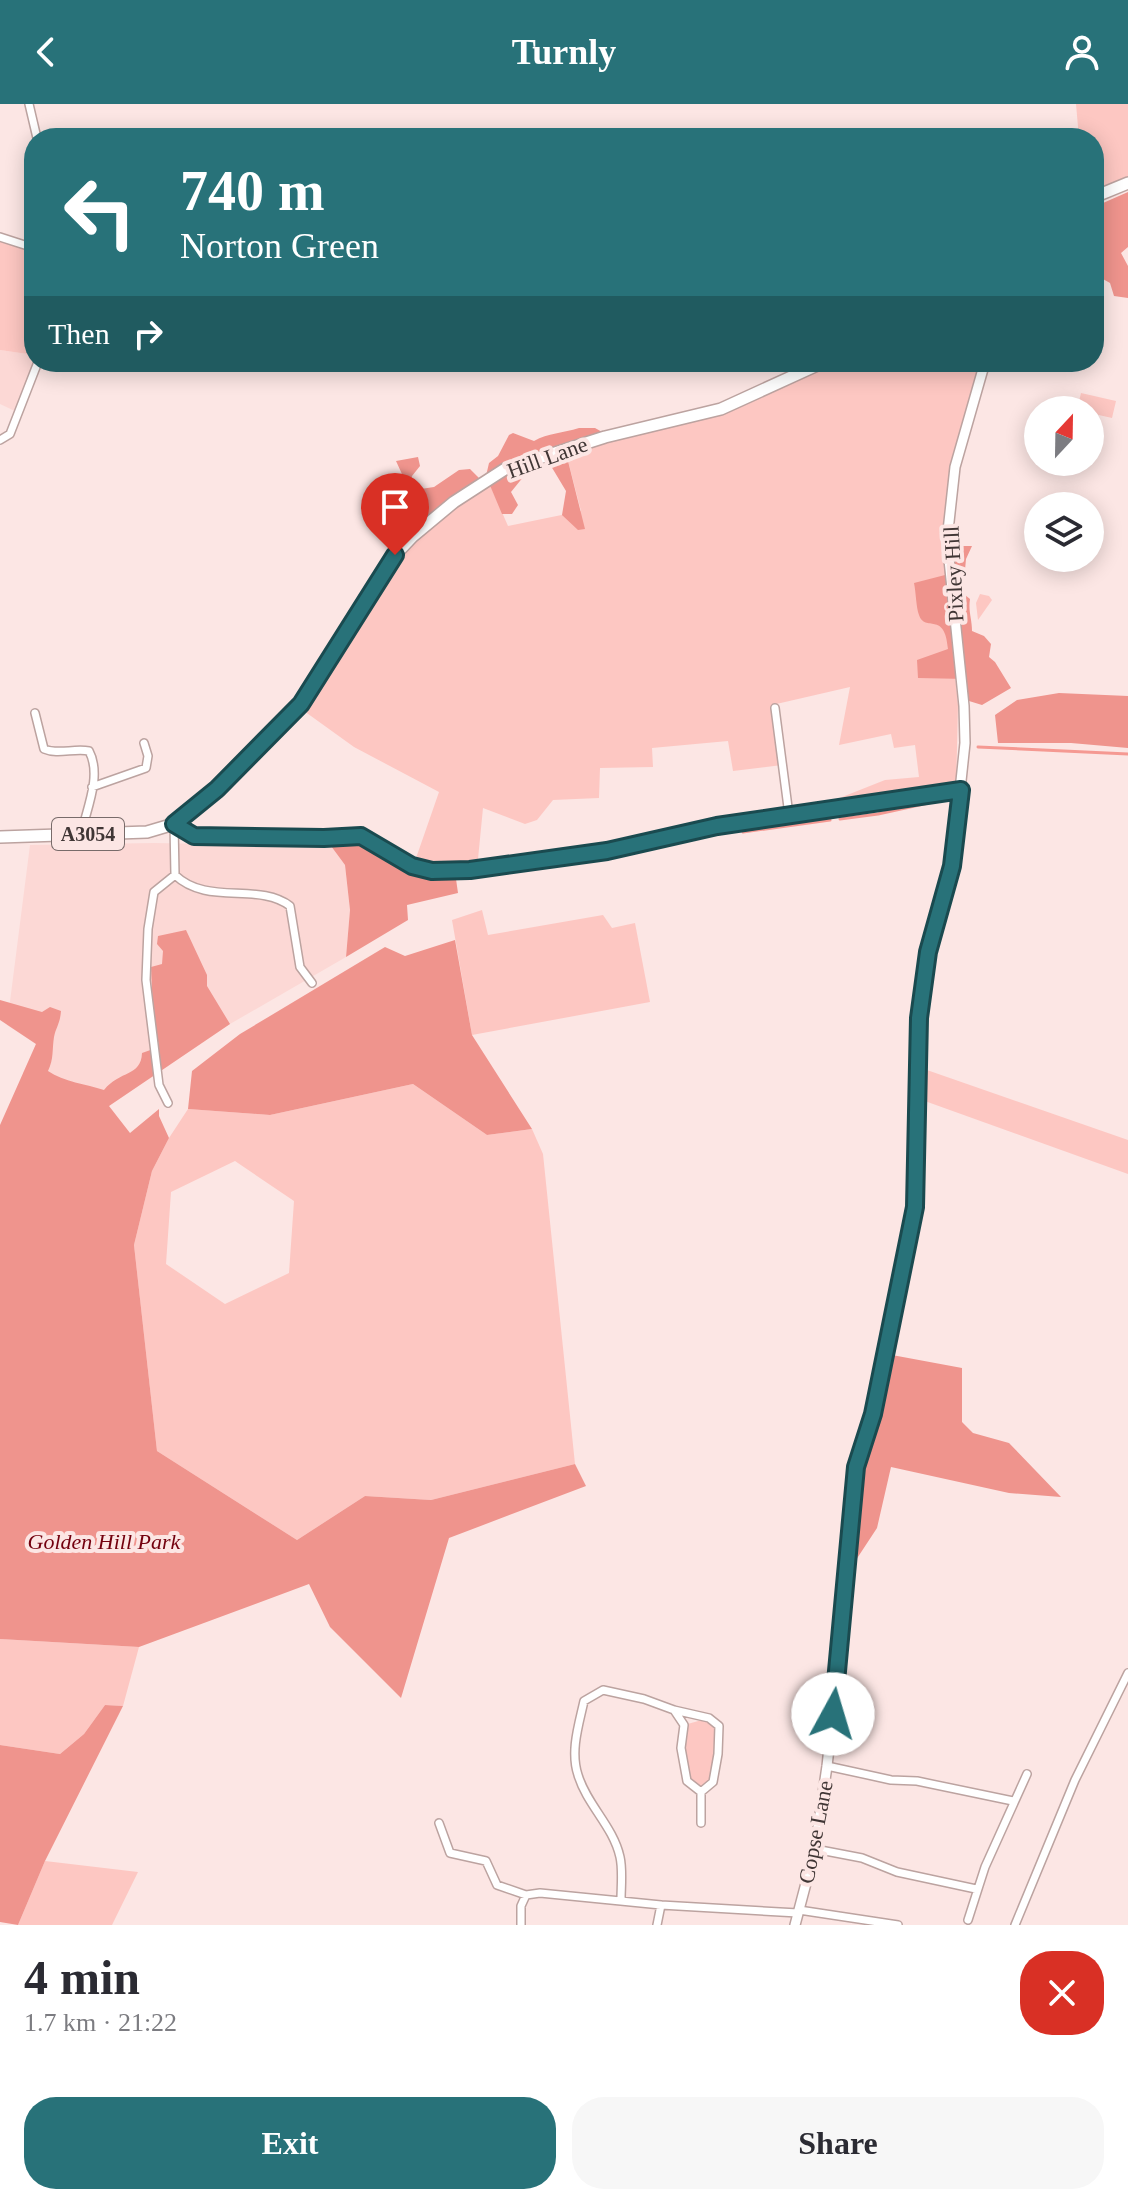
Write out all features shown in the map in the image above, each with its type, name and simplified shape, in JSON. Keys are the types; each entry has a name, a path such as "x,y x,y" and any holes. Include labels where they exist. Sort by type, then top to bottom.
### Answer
{"main road":[{"path":"1104,193 1128,183"},
{"name":"Hill Lane","path":"174,824 217,789 301,704 395,555 454,502 505,469 605,437 721,409 802,372"},
{"name":"A3054","path":"0,837 147,832 174,824"}],"street":[{"path":"29,104 35,128"},
{"path":"0,237 24,245"},
{"path":"0,440 10,434 34,372"},
{"name":"Pixley Hill","path":"961,790 964,706 947,540 955,467 982,372"},
{"path":"775,708 789,815"},
{"path":"35,713 44,749 42,760"},
{"path":"92,787 146,768 148,756 144,743"},
{"path":"44,749 51,752 89,751 95,762 81,834"},
{"path":"174,824 194,836 361,836 412,866 432,871 470,870 607,851 717,826 961,790"},
{"name":"Copse Lane","path":"795,1925 815,1849 827,1766 848,1576 856,1467 873,1414 915,1207 919,1018 928,952 952,866 961,790"},
{"path":"174,824 175,875 183,882 200,889 278,897 290,906 300,967 312,983"},
{"path":"168,1103 159,1085 146,980 148,929 154,892 175,875"},
{"path":"1015,1925 1075,1780 1128,1673"},
{"path":"621,1900 621,1858 609,1829 591,1805 577,1773 575,1742 584,1701 603,1690 709,1718 719,1726 713,1782 701,1792"},
{"path":"674,1710 684,1725 681,1748 687,1781 701,1792"},
{"path":"827,1766 1013,1801"},
{"path":"968,1920 976,1889 1027,1774"},
{"path":"701,1792 701,1823"},
{"path":"439,1823 450,1853 445,1863"},
{"path":"815,1849 862,1858 897,1872 976,1889"},
{"path":"450,1853 486,1861 497,1885 526,1895 540,1893 661,1905 799,1911 898,1925"},
{"path":"521,1925 521,1906 526,1895"},
{"path":"657,1925 661,1905"}],"shaded area":[{"path":"1076,104 1128,104 1128,179 1104,188 1104,128 1078,128"},
{"path":"0,241 24,249 24,354 0,350"},
{"path":"0,350 24,354 24,372 31,372 17,412 0,404"},
{"path":"812,372 977,372 950,467 942,541 958,705 956,790 827,809 827,803 885,780 919,777 915,745 894,748 891,734 839,745 850,687 772,705 782,765 733,771 728,741 652,748 653,767 600,768 599,798 553,800 537,820 525,824 483,808 478,859 470,863 447,867 415,861 439,792 354,747 304,711 400,560 431,528 490,485 508,526 581,511 566,453 793,381"},
{"path":"1104,398 1116,401 1112,418 1104,416"},
{"path":"980,594 992,600 978,620 976,603"},
{"path":"154,843 331,846 345,865 350,910 346,957 230,1024 109,1106 23,1073 36,1044 7,1025 30,845"},
{"path":"482,910 488,935 603,915 612,928 635,923 650,1002 472,1035 452,920"},
{"path":"924,1069 1128,1140 1128,1174 922,1100"},
{"path":"413,1084 487,1135 532,1129 543,1154 575,1464 431,1500 365,1496 297,1540 157,1451 134,1245 152,1171 188,1109 270,1115","holes":["235,1161 294,1201 289,1273 225,1304 166,1264 171,1192"]},
{"path":"0,1639 139,1647 123,1706 105,1705 84,1734 60,1754 0,1745"},
{"path":"709,1718 719,1726 713,1782 701,1792 687,1781 681,1748 684,1725"},
{"path":"45,1861 138,1872 112,1925 18,1925"}],"green space":[{"path":"1128,192 1128,247 1121,253 1128,266 1128,298 1114,296 1110,283 1104,280 1104,203"},
{"path":"579,428 595,428 604,433 566,453 585,529 578,530 562,515 566,491 551,466 524,476 511,492 518,505 512,514 502,514 486,476 489,463 498,456 509,435 513,433 534,441"},
{"path":"418,457 420,466 412,476 410,486 414,490 434,487 459,470 470,469 482,481 424,522 396,461"},
{"path":"942,546 972,546 966,559 960,591 970,599 972,631 984,636 991,644 989,657 1011,688 982,705 969,701 966,679 918,678 917,660 948,649 943,630 922,620 919,615 914,583 945,575"},
{"path":"1059,693 1128,696 1128,748 1071,743 998,743 995,715 1017,700"},
{"path":"360,844 410,873 456,879 458,893 407,905 408,920 346,957 350,910 345,865 331,846"},
{"name":"Golden Hill Park","path":"186,930 207,975 207,986 230,1024 109,1106 130,1133 159,1109 169,1138 152,1171 134,1245 157,1451 297,1540 365,1496 431,1500 575,1464 586,1486 449,1538 401,1698 330,1627 309,1584 139,1647 0,1639 0,1125 36,1044 0,1020 0,1000 42,1012 50,1007 61,1011 48,1071 104,1090 134,1070 141,1061 142,1053 159,1047 153,1012 151,967 162,964 163,951 157,944 158,936"},
{"path":"455,940 472,1035 532,1129 487,1135 413,1084 270,1115 188,1109 192,1071 240,1034 385,947 405,956"},
{"path":"892,1355 962,1368 962,1422 973,1433 1009,1443 1061,1497 1009,1493 891,1467 877,1528 854,1563 864,1465 880,1416"},
{"path":"105,1705 123,1706 45,1861 18,1925 0,1922 0,1745 60,1754 84,1734"}],"waterway":[{"path":"978,747 1128,754"},
{"path":"840,819 942,800"},
{"path":"743,832 830,820"}],"route":[{"path":"395,555 301,704 217,789 174,824 194,836 361,836 412,866 432,871 470,870 607,851 717,826 961,790 952,866 928,952 919,1018 915,1207 873,1414 856,1467 833,1714"}]}
